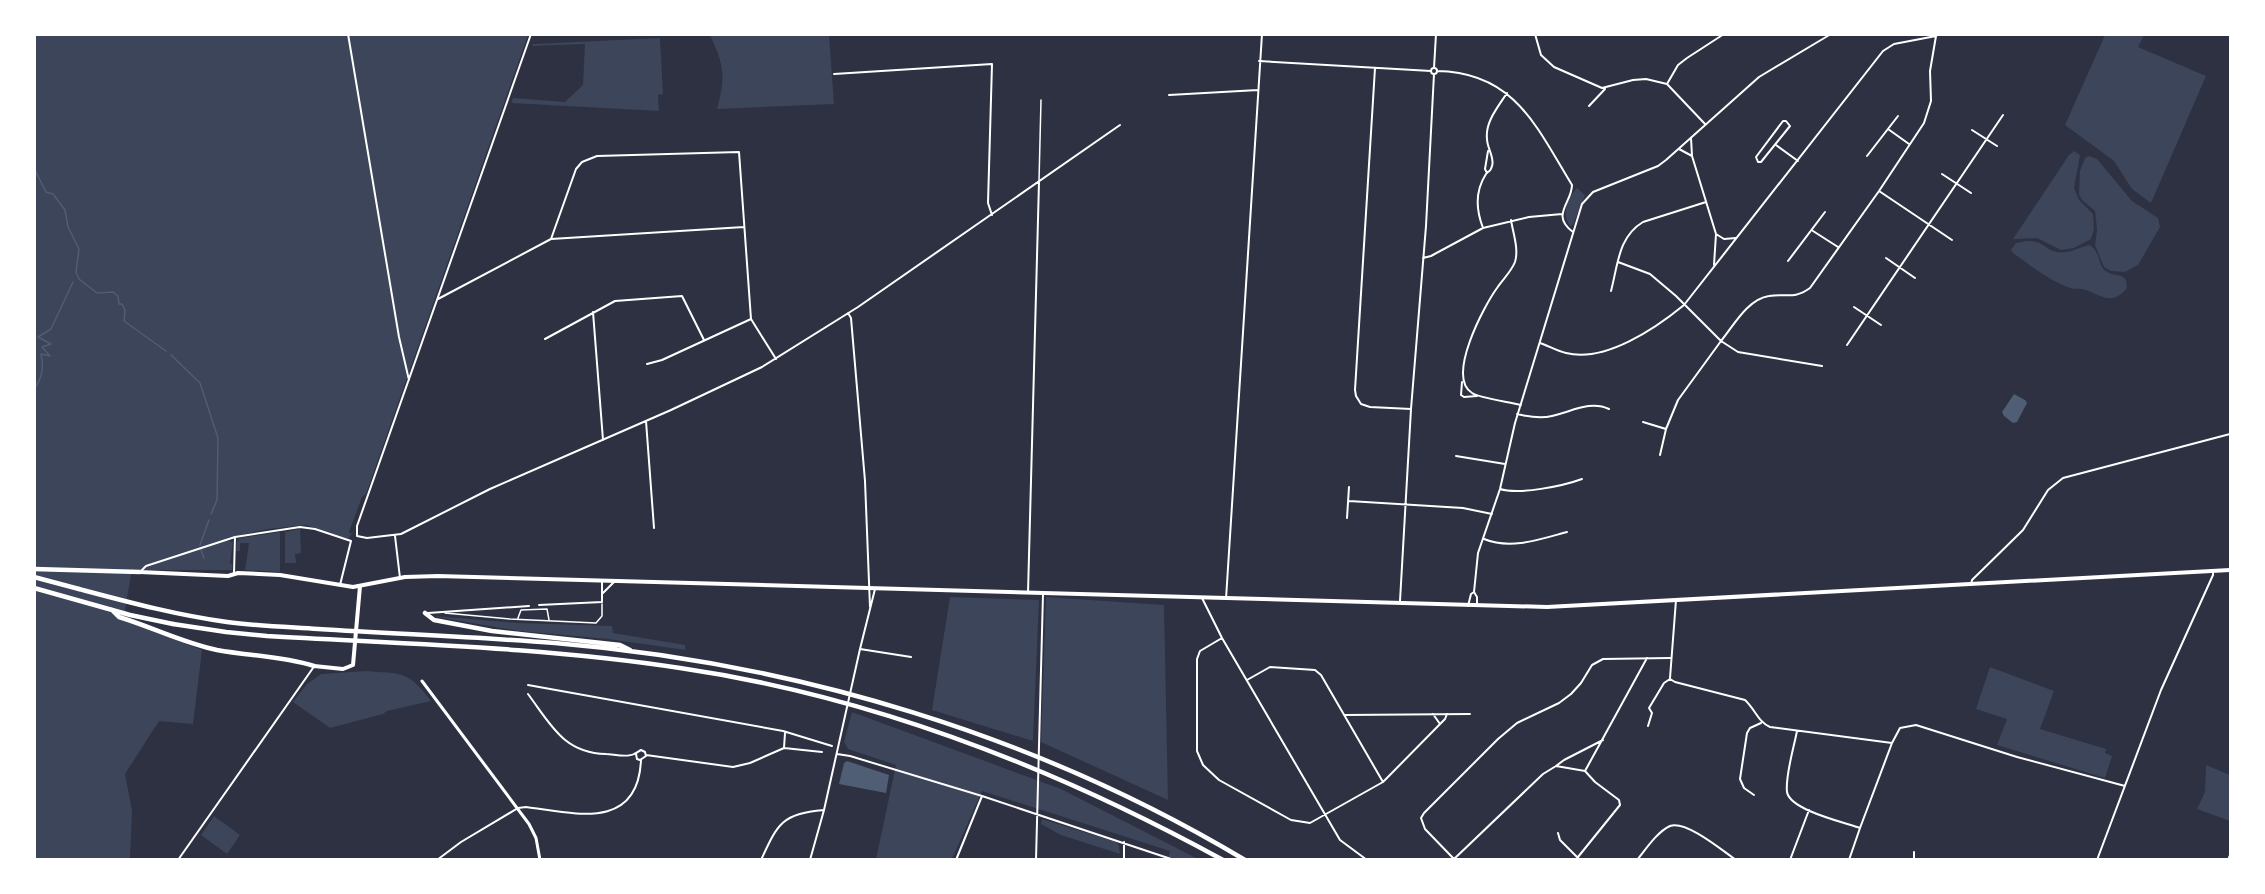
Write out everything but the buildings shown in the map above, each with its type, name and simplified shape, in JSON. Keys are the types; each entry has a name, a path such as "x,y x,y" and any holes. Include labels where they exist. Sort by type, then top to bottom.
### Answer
{"highway":[{"path":"34,569 141,570"},
{"path":"34,577 160,610 227,622 555,643 634,651 748,671 838,692 917,713 1035,756 1138,802 1245,860"},
{"path":"34,588 112,610 226,633 516,650 634,661 757,682 859,707 971,743 1052,775 1134,813 1223,860"},
{"path":"112,610 119,617 192,644 219,650 281,657 312,668"},
{"path":"425,613 434,620 472,627 620,645 634,651"}],"main road":[{"path":"141,570 213,576 280,575 347,587 400,578 447,576 1547,607 2230,570"},
{"path":"312,668 336,669 353,665 360,586"}],"street":[{"path":"348,34 399,337 409,380"},
{"path":"357,536 357,526 531,34"},
{"path":"1226,599 1262,34"},
{"path":"1436,34 1436,70"},
{"path":"1535,34 1541,56 1554,67 1602,88 1640,80 1667,84 1706,124"},
{"path":"1667,84 1678,65 1724,34"},
{"path":"1468,606 1471,594 1474,592 1478,553 1500,489 1518,414 1582,204 1593,192 1658,166 1759,77 1831,34"},
{"path":"1540,343 1567,354 1606,349 1642,335 1684,305 1889,46 1938,35 1930,71 1931,101 1924,123 1817,281 1797,296 1769,296 1753,303 1721,341 1678,400 1666,429 1660,455"},
{"path":"1259,61 1432,73 1436,70 1470,75 1485,80 1507,93 1524,108 1572,185 1572,192 1565,202 1562,214 1567,228 1573,232"},
{"path":"834,74 992,64 988,203 992,214"},
{"path":"1375,68 1355,390 1361,404 1370,407 1411,409"},
{"path":"1432,73 1436,70"},
{"path":"1400,604 1411,409 1423,258 1432,73"},
{"path":"1589,106 1601,96 1606,87"},
{"path":"1169,95 1258,90"},
{"path":"1487,173 1485,169 1488,151 1487,129 1507,93"},
{"path":"1847,345 2003,115"},
{"path":"1867,156 1898,116"},
{"path":"1786,121 1790,126 1776,144 1761,162 1756,160 1786,121"},
{"path":"357,536 367,538 401,534 461,504 740,379 848,313 1120,125"},
{"path":"1888,129 1910,144"},
{"path":"1972,130 1997,146"},
{"path":"1691,138 1692,156 1716,234 1714,265"},
{"path":"1776,144 1798,161"},
{"path":"1679,148 1692,156"},
{"path":"1483,228 1479,217 1477,197 1492,166 1493,160 1488,151"},
{"path":"551,239 576,169 587,159 597,156 739,152 751,319 776,359"},
{"path":"1942,174 1971,194"},
{"path":"1028,593 1040,182"},
{"path":"1879,190 1952,240"},
{"path":"1611,291 1623,242 1635,228 1643,222 1706,202"},
{"path":"1788,261 1825,212"},
{"path":"1423,258 1483,228 1511,220 1562,214"},
{"path":"1511,220 1516,259 1511,271 1484,309 1471,337 1460,392 1464,397 1478,396 1521,405"},
{"path":"438,299 551,239 744,227"},
{"path":"1812,230 1838,247"},
{"path":"1716,234 1724,239 1736,238"},
{"path":"1886,258 1915,278"},
{"path":"1618,262 1650,274 1721,341 1738,352 1822,366"},
{"path":"545,339 593,312 620,300 682,296 704,340"},
{"path":"1854,307 1881,325"},
{"path":"593,312 603,440"},
{"path":"810,860 824,810 870,607 862,449 851,318 848,313"},
{"path":"647,364 662,360 751,319"},
{"path":"1463,379 1465,388 1478,396"},
{"path":"1518,414 1550,417 1587,406 1599,405 1609,409"},
{"path":"646,421 654,528"},
{"path":"1643,422 1666,429"},
{"path":"1971,585 1972,580 2023,530 2048,490 2063,478 2230,434"},
{"path":"1456,456 1505,464"},
{"path":"1500,489 1507,491 1539,489 1582,479"},
{"path":"1347,518 1349,488"},
{"path":"1349,501 1463,508 1492,514"},
{"path":"141,570 146,566 235,537 307,527 351,541"},
{"path":"1484,539 1493,543 1514,544 1532,542 1568,532"},
{"path":"395,535 400,578"},
{"path":"340,585 351,541 357,536"},
{"path":"233,574 235,537"},
{"path":"2097,860 2161,690 2213,571"},
{"path":"539,605 602,602 602,581"},
{"path":"602,595 615,582"},
{"path":"870,607 873,603 875,589"},
{"path":"1474,592 1478,597 1477,606"},
{"path":"1036,860 1043,594"},
{"path":"1202,598 1222,638 1344,845 1366,860"},
{"path":"1670,678 1676,600"},
{"path":"425,613 529,606"},
{"path":"1222,638 1200,651 1196,665 1197,751 1203,765 1219,780 1291,820 1310,823 1383,782 1447,714"},
{"path":"860,649 911,657"},
{"path":"1585,771 1647,658"},
{"path":"1604,739 1564,759 1528,787 1454,859 1422,823 1424,813 1498,739 1517,723 1559,703 1571,694 1596,661 1670,658"},
{"path":"1247,680 1270,667 1316,670 1383,782"},
{"path":"178,860 312,668"},
{"path":"1670,678 1675,682 1745,700 1752,706 1762,723"},
{"path":"1648,726 1652,713 1649,708 1664,683 1670,678"},
{"path":"422,681 518,808 535,834 540,860"},
{"path":"528,685 785,732 832,746"},
{"path":"528,694 556,732 576,748 598,754 636,754 641,750 646,755 733,767 750,763 784,748 822,752"},
{"path":"1433,714 1440,724"},
{"path":"1344,715 1470,714"},
{"path":"1754,795 1744,788 1740,778 1747,733 1755,725 1762,723 1797,731 1892,743"},
{"path":"1849,860 1892,743 1900,728 1905,725 1916,724 2017,757 2125,786"},
{"path":"1797,731 1787,789 1794,803 1860,828"},
{"path":"784,748 785,732"},
{"path":"636,754 637,759 641,760"},
{"path":"837,754 982,796 1174,860"},
{"path":"437,860 461,842 518,808 526,807 586,815 609,811 623,803 634,790 640,775 641,760 646,755"},
{"path":"1556,766 1585,771 1594,782 1619,800 1620,805 1579,858 1560,840 1558,832"},
{"path":"956,860 982,796"},
{"path":"760,860 773,833 786,819 798,814 824,810"},
{"path":"1790,860 1809,810"},
{"path":"1637,860 1658,835 1671,825 1680,825 1690,829 1736,860"},
{"path":"1124,842 1124,860"},
{"path":"1914,852 1914,860"},
{"path":"2228,860 2230,855"}],"lane":[{"path":"1040,182 1041,100"},
{"path":"445,613 518,620 596,623 602,616 602,602"},
{"path":"518,620 521,610 547,609 549,621"}],"shaded area":[{"path":"34,35 528,35 366,494 362,497 349,532 350,534 354,531 348,539 306,525 268,529 227,538 228,541 233,542 230,563 232,570 132,570 123,620 202,650 193,724 159,721 125,774 132,811 130,859 35,859"},
{"path":"710,35 829,35 834,104 717,109 722,88 722,71"},
{"path":"2105,35 2144,35 2138,47 2206,76 2151,203 2132,189 2114,161 2065,125"},
{"path":"660,38 663,94 658,95 659,111 511,103 513,98 565,102 583,85 585,44 532,46 533,44"},
{"path":"2074,151 2080,155 2074,188 2079,200 2093,214 2094,229 2091,239 2074,248 2061,250 2037,238 2013,239 2069,155"},
{"path":"2089,156 2097,159 2132,201 2158,218 2160,227 2138,265 2125,272 2111,271 2104,267 2095,245 2097,230 2095,211 2082,200 2079,194 2080,171 2085,158"},
{"path":"1577,188 1585,195 1573,225 1570,226 1566,217 1566,207"},
{"path":"2037,242 2053,251 2062,252 2090,245 2098,255 2103,268 2112,274 2122,276 2126,280 2127,288 2117,297 2107,298 2061,284 2039,272 2013,253 2011,250 2016,243"},
{"path":"2014,394 2027,403 2017,422 2013,423 2002,412"},
{"path":"300,529 301,553 295,554 296,563 285,563 285,532"},
{"path":"280,532 280,572 245,570 249,543 240,543 240,551 236,551 237,541 240,538"},
{"path":"950,597 1039,600 1033,741 932,710"},
{"path":"1046,597 1164,605 1168,800 1041,742"},
{"path":"432,616 518,623 612,626 613,633 685,645 685,650 608,639 519,631"},
{"path":"1990,667 2054,691 2040,729 2106,749 2105,753 2112,756 2105,778 1997,745 2007,719 1976,709"},
{"path":"366,671 396,674 410,679 431,701 330,728 293,702 307,684 321,674"},
{"path":"852,712 1061,789 1198,859 1168,859 1170,851 982,791 952,859 876,859 896,765 848,749 844,742"},
{"path":"847,761 889,775 886,793 839,784 844,763"},
{"path":"2206,765 2230,775 2230,821 2197,809 2205,792"},
{"path":"214,816 240,835 227,854 201,835"},
{"path":"1042,819 1116,842 1120,854 1061,835 1041,824"}],"waterway":[{"path":"34,168 46,192 53,194 65,210 68,227 79,249 76,272 79,279 97,293 113,292 118,296 119,304 122,304 125,310 124,321 166,351"},
{"path":"35,388 42,372 41,354 50,356 42,347 51,344 38,337 51,329 73,282"},
{"path":"171,355 200,383 218,438 217,500 211,514"},
{"path":"200,545 209,520"},
{"path":"201,550 204,558"}]}
